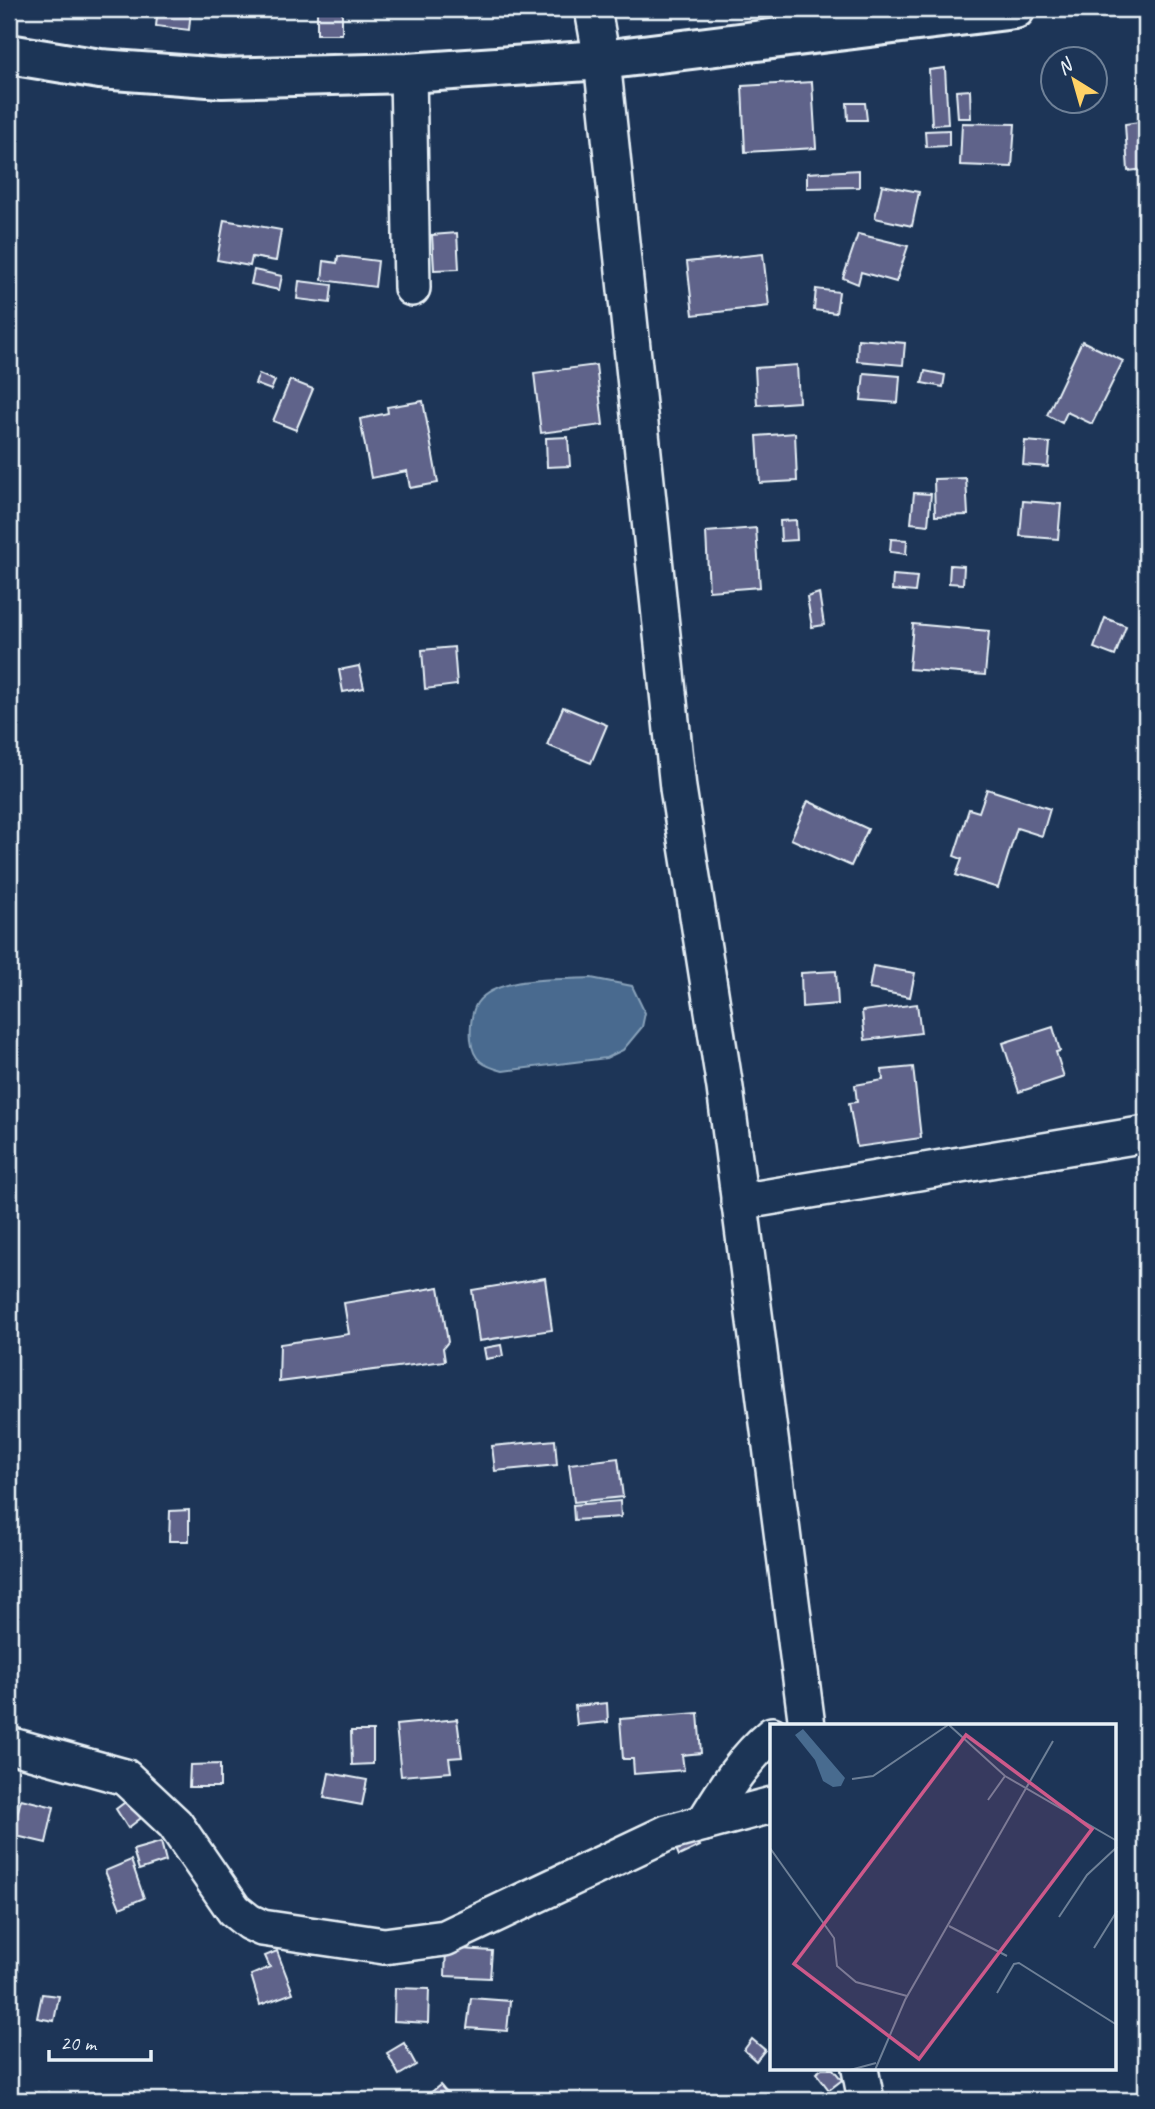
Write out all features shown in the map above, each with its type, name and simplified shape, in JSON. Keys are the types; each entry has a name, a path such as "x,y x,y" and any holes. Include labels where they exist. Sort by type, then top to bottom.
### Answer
{"main road":[{"path":"9,54 100,69 222,78 408,73 602,60 1015,9"}],"street":[{"path":"593,9 602,60 678,788 740,1202 799,1719"},
{"path":"408,73 412,288"},
{"path":"740,1202 1146,1134"},
{"path":"704,1823 738,1769 770,1737"},
{"path":"9,1745 125,1777 176,1824 234,1910 249,1922 262,1928 384,1946 445,1938 644,1842 667,1833 770,1806"},
{"path":"860,2070 866,2100"}],"water":[{"path":"591,978 632,986 645,1013 642,1027 623,1050 606,1058 503,1071 485,1065 477,1058 472,1047 471,1021 477,1003 486,994 514,983"}],"building":[{"path":"158,9 191,9 189,30 156,26"},
{"path":"317,9 342,9 342,34 317,34"},
{"path":"945,68 948,124 932,125 929,70"},
{"path":"812,82 816,148 745,152 742,86"},
{"path":"970,90 971,118 958,118 956,91"},
{"path":"847,103 865,103 867,120 848,120"},
{"path":"1146,121 1146,169 1128,171 1125,124"},
{"path":"962,123 1015,124 1012,167 960,165"},
{"path":"949,130 949,146 926,147 925,131"},
{"path":"859,170 859,187 807,188 807,173"},
{"path":"882,185 919,192 912,226 875,218"},
{"path":"224,220 281,230 276,261 252,257 250,266 217,260"},
{"path":"457,233 459,269 434,270 432,235"},
{"path":"858,234 908,246 896,282 861,272 858,284 843,278"},
{"path":"763,254 769,306 693,315 687,262"},
{"path":"338,256 378,261 375,287 322,280 324,261 337,263"},
{"path":"254,270 282,276 279,290 251,284"},
{"path":"299,281 332,285 330,303 297,299"},
{"path":"816,289 839,292 836,313 814,310"},
{"path":"858,339 905,343 903,365 857,361"},
{"path":"1082,341 1123,361 1092,424 1067,412 1062,423 1047,415"},
{"path":"596,365 603,425 541,433 534,373"},
{"path":"797,365 799,402 757,405 755,368"},
{"path":"925,371 945,375 943,387 922,383"},
{"path":"864,373 900,376 898,403 861,400"},
{"path":"259,374 275,381 271,390 255,384"},
{"path":"290,380 313,389 296,430 273,421"},
{"path":"423,401 438,483 410,488 407,471 371,478 360,419 388,413 387,407"},
{"path":"795,433 797,481 760,483 757,436"},
{"path":"568,437 570,466 547,467 546,438"},
{"path":"1025,441 1050,443 1048,467 1023,465"},
{"path":"966,478 968,515 935,516 934,479"},
{"path":"914,493 931,494 928,525 911,523"},
{"path":"1023,501 1061,504 1058,539 1020,536"},
{"path":"796,520 797,540 781,541 780,521"},
{"path":"756,528 760,587 709,591 706,532"},
{"path":"891,539 907,540 906,554 890,552"},
{"path":"950,565 964,566 963,584 949,583"},
{"path":"893,575 917,577 915,592 892,590"},
{"path":"819,593 824,625 812,627 807,597"},
{"path":"1105,618 1126,626 1115,656 1094,648"},
{"path":"913,624 989,631 985,675 909,669"},
{"path":"454,647 457,685 425,689 422,650"},
{"path":"359,666 364,688 343,692 339,670"},
{"path":"563,707 607,725 591,763 547,745"},
{"path":"987,789 1050,809 1042,836 1017,828 998,888 956,875 962,859 954,856 969,809 979,812"},
{"path":"808,801 868,829 851,866 791,839"},
{"path":"873,966 915,973 910,997 869,989"},
{"path":"836,971 838,1004 802,1007 801,973"},
{"path":"917,1004 921,1033 865,1040 862,1011"},
{"path":"1053,1027 1060,1051 1056,1052 1064,1077 1019,1092 1003,1043"},
{"path":"913,1067 921,1138 857,1147 849,1103 857,1102 855,1085 883,1080 882,1070"},
{"path":"545,1278 552,1330 479,1341 472,1290"},
{"path":"439,1287 448,1342 443,1348 445,1361 279,1382 280,1344 349,1334 344,1303"},
{"path":"501,1345 503,1356 486,1359 484,1348"},
{"path":"555,1440 557,1465 495,1471 492,1446"},
{"path":"618,1458 623,1497 574,1502 569,1464"},
{"path":"620,1501 621,1517 574,1520 573,1505"},
{"path":"189,1510 189,1541 169,1541 170,1511"},
{"path":"607,1703 608,1722 577,1725 575,1706"},
{"path":"698,1713 701,1753 682,1755 684,1770 634,1774 633,1759 623,1759 620,1719"},
{"path":"457,1719 462,1757 449,1758 451,1772 401,1776 396,1725"},
{"path":"351,1731 373,1731 373,1764 352,1765"},
{"path":"220,1764 220,1787 189,1787 190,1765"},
{"path":"329,1773 367,1780 362,1805 324,1798"},
{"path":"132,1797 145,1815 128,1828 116,1809"},
{"path":"21,1799 54,1807 46,1843 12,1835"},
{"path":"692,1830 700,1846 679,1856 672,1839"},
{"path":"161,1842 166,1861 139,1870 133,1850"},
{"path":"131,1860 144,1898 120,1908 105,1871"},
{"path":"446,1948 492,1951 490,1978 445,1976"},
{"path":"277,1951 293,1993 260,2005 251,1975 270,1967 265,1956"},
{"path":"395,1988 429,1989 428,2023 394,2021"},
{"path":"42,1994 59,1996 54,2021 37,2018"},
{"path":"471,1998 510,2001 507,2031 467,2028"},
{"path":"752,2039 765,2050 756,2061 744,2050"},
{"path":"404,2043 416,2065 399,2075 387,2053"},
{"path":"820,2070 834,2070 842,2080 829,2090 816,2073"},
{"path":"440,2085 453,2100 422,2100"},
{"path":"48,2092 56,2100 38,2100"},
{"path":"820,2093 835,2100 816,2100"}]}
